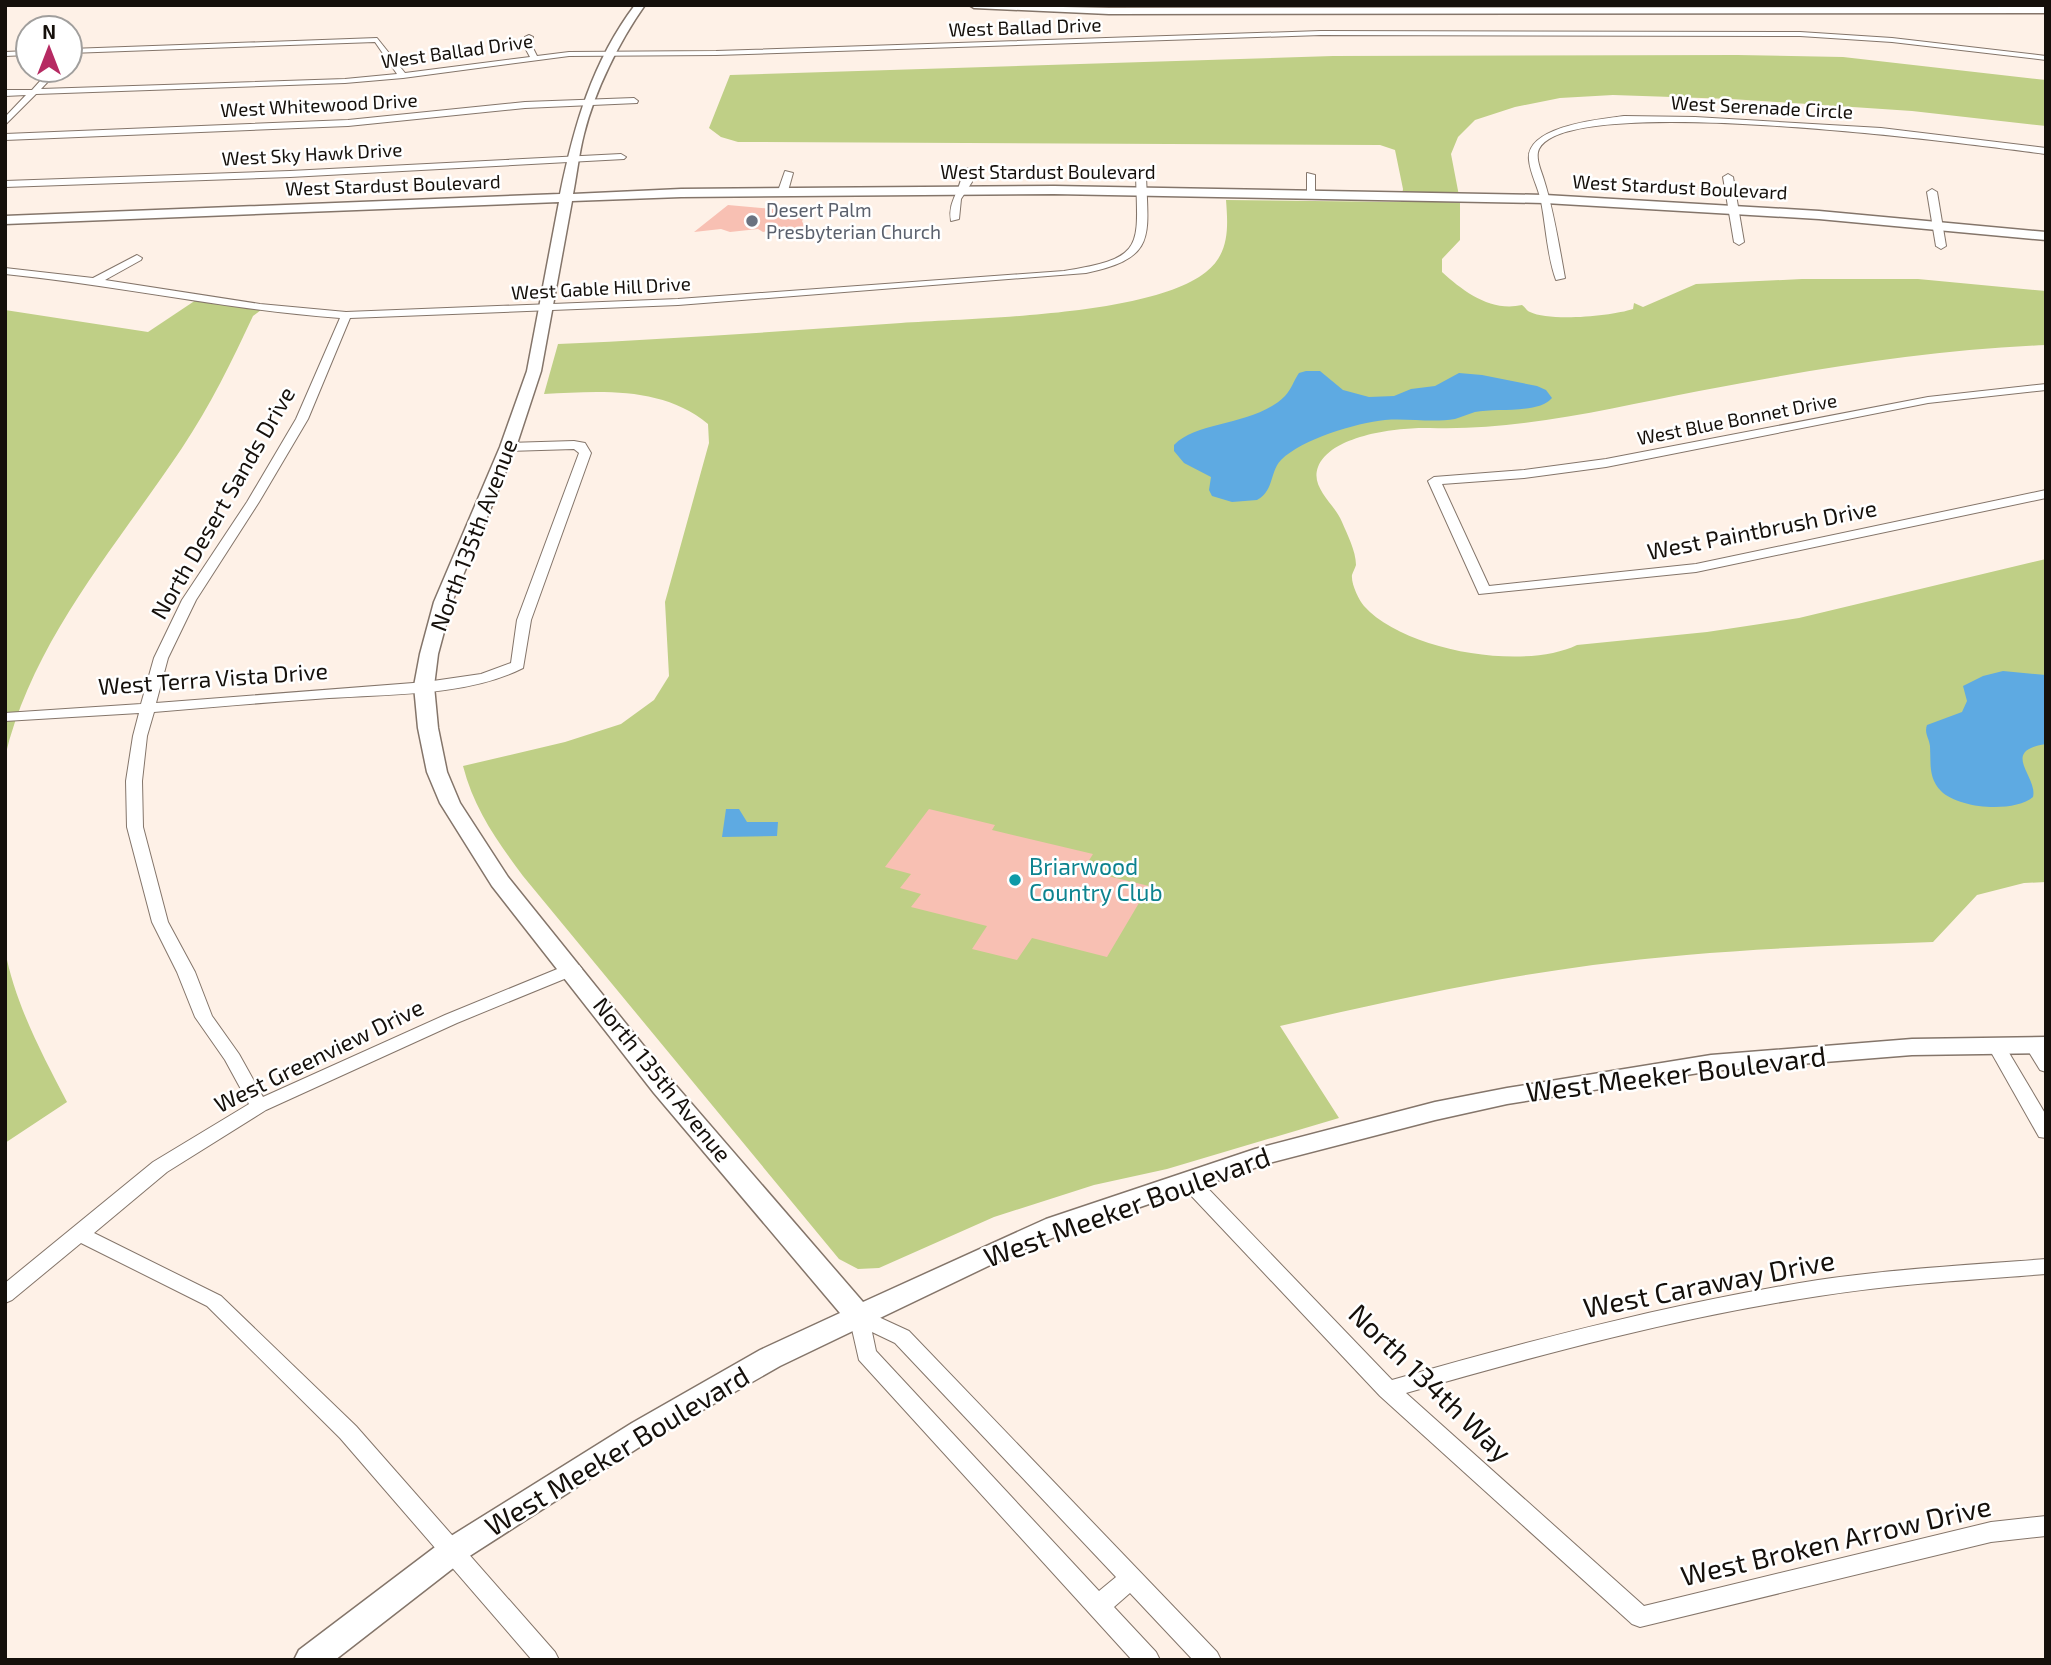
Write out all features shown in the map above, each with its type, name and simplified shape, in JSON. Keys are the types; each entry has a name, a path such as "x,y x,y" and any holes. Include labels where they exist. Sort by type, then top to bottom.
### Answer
{"street":[{"name":"North 135th Avenue","path":"640,5 628,21 589,102 573,159 534,371 508,446 443,602 429,654 424,686 437,772 450,803 492,870 573,969 663,1087 859,1316 902,1337 1209,1660"},
{"path":"974,5 1109,11 2046,10"},
{"name":"West Ballad Drive","path":"5,93 345,81 403,76 533,57 613,53 716,53 1321,33 1752,33 1864,38 2004,49 2046,58"},
{"path":"876,35 879,48"},
{"path":"229,46 235,36"},
{"path":"529,37 527,44 533,57"},
{"path":"716,53 718,38"},
{"path":"84,51 377,40 403,76"},
{"path":"5,121 43,84"},
{"name":"West Whitewood Drive","path":"5,137 348,123 525,105 634,101"},
{"name":"West Serenade Circle","path":"1545,199 1533,159 1534,150 1541,141 1566,129 1604,121 1695,120 1881,131 2046,150"},
{"name":"West Sky Hawk Drive","path":"5,184 621,157"},
{"path":"954,219 956,199 967,182 967,172"},
{"path":"783,191 788,173"},
{"path":"1141,174 1141,191"},
{"path":"1310,175 1312,194"},
{"path":"1728,177 1739,242"},
{"name":"West Stardust Boulevard","path":"5,219 783,191 1141,191 1545,199 1733,209 2046,236"},
{"name":"West Gable Hill Drive","path":"5,271 96,281 300,313 346,315 692,302 1064,274 1094,269 1132,253 1139,243 1143,233 1141,191"},
{"path":"1932,192 1941,246"},
{"path":"1545,199 1560,278"},
{"path":"96,281 137,258"},
{"name":"North Desert Sands Drive","path":"259,1106 233,1058 204,1017 186,972 160,922 135,827 134,781 140,736 161,658 188,600 253,502 302,419 346,315"},
{"name":"West Blue Bonnet Drive","path":"1484,591 1434,481 1524,474 1606,463 1928,400 2046,387"},
{"name":"West Terra Vista Drive","path":"5,716 148,708 424,686 495,676 511,671 518,665 524,620 585,453 581,446 574,444 508,446"},
{"name":"West Paintbrush Drive","path":"1484,591 1696,568 2046,494"},
{"name":"West Greenview Drive","path":"5,1295 160,1167 259,1106 451,1019 573,969"},
{"path":"1996,1045 2046,1132"},
{"name":"West Meeker Boulevard","path":"310,1660 454,1550 642,1431 770,1358 1055,1226 1264,1155 1434,1111 1595,1081 1725,1062 1912,1047 1996,1045 2042,1052"},
{"name":"North 134th Way","path":"1189,1181 1388,1390 1640,1618"},
{"path":"79,1234 214,1301 348,1432 454,1550 547,1660"},
{"name":"West Caraway Drive","path":"1388,1390 1520,1351 1664,1318 1818,1288 2046,1266"},
{"path":"859,1316 866,1354 1148,1660"},
{"name":"West Broken Arrow Drive","path":"1640,1618 1991,1532 2046,1526"},
{"path":"1099,1606 1131,1578"}],"green space":[{"name":"Briarwood Country Club","path":"1333,56 1843,57 2046,80 2046,126 1912,111 1731,99 1613,95 1560,98 1515,107 1475,120 1458,137 1451,154 1460,201 1460,240 1442,259 1442,272 1479,299 1500,306 1522,305 1539,315 1552,317 1623,312 1633,309 1634,303 1643,307 1696,284 1802,279 1918,279 2046,291 2046,345 1958,351 1871,362 1785,375 1532,422 1464,428 1402,429 1352,440 1325,456 1316,475 1320,489 1339,515 1353,548 1356,560 1352,575 1354,587 1364,606 1382,622 1407,635 1466,652 1527,656 1554,653 1577,645 1707,632 1799,618 2046,559 2046,882 2024,883 1977,895 1933,942 1720,952 1593,965 1475,984 1280,1026 1339,1118 1167,1169 1094,1185 994,1217 879,1268 858,1269 839,1259 523,876 487,824 473,796 463,766 565,742 621,724 654,700 669,676 665,602 709,443 708,424 671,403 651,397 609,392 544,394 558,344 1016,316 1105,306 1146,298 1180,287 1214,265 1226,239 1226,200 1401,202 1403,189 1395,150 1380,145 738,142 721,137 709,128 730,75"},
{"path":"196,300 261,310 253,316 192,432 104,558 56,633 18,714 5,757 5,310 148,332"},
{"path":"5,950 22,1009 67,1102 5,1143"}],"water":[{"path":"1320,371 1343,390 1369,397 1394,396 1411,389 1435,386 1459,373 1537,386 1546,390 1552,398 1537,406 1475,412 1455,419 1385,420 1345,428 1290,452 1281,460 1266,491 1257,500 1232,502 1212,496 1209,490 1211,477 1184,463 1174,451 1174,445 1198,431 1259,413 1273,406 1287,394 1299,373"},
{"path":"2003,671 2046,675 2046,744 2032,747 2025,752 2023,758 2033,797 2024,802 2000,807 1960,802 1941,791 1934,781 1926,728 1927,725 1962,712 1967,701 1963,686 1983,676"},
{"path":"726,809 739,809 747,822 778,822 777,836 722,837"}],"building":[{"name":"Desert Palm Presbyterian Church","path":"728,205 784,210 814,205 802,221 805,228 763,232 758,229 730,232 721,229 694,232"},
{"name":"Briarwood Country Club","path":"929,809 995,825 992,830 1093,854 1083,870 1149,886 1107,957 1032,938 1017,960 972,949 987,926 911,907 921,894 900,888 911,874 885,867"}],"place":[{"name":"Desert Palm Presbyterian Church","path":"752,221"},
{"name":"Briarwood Country Club","path":"1015,880"}]}
